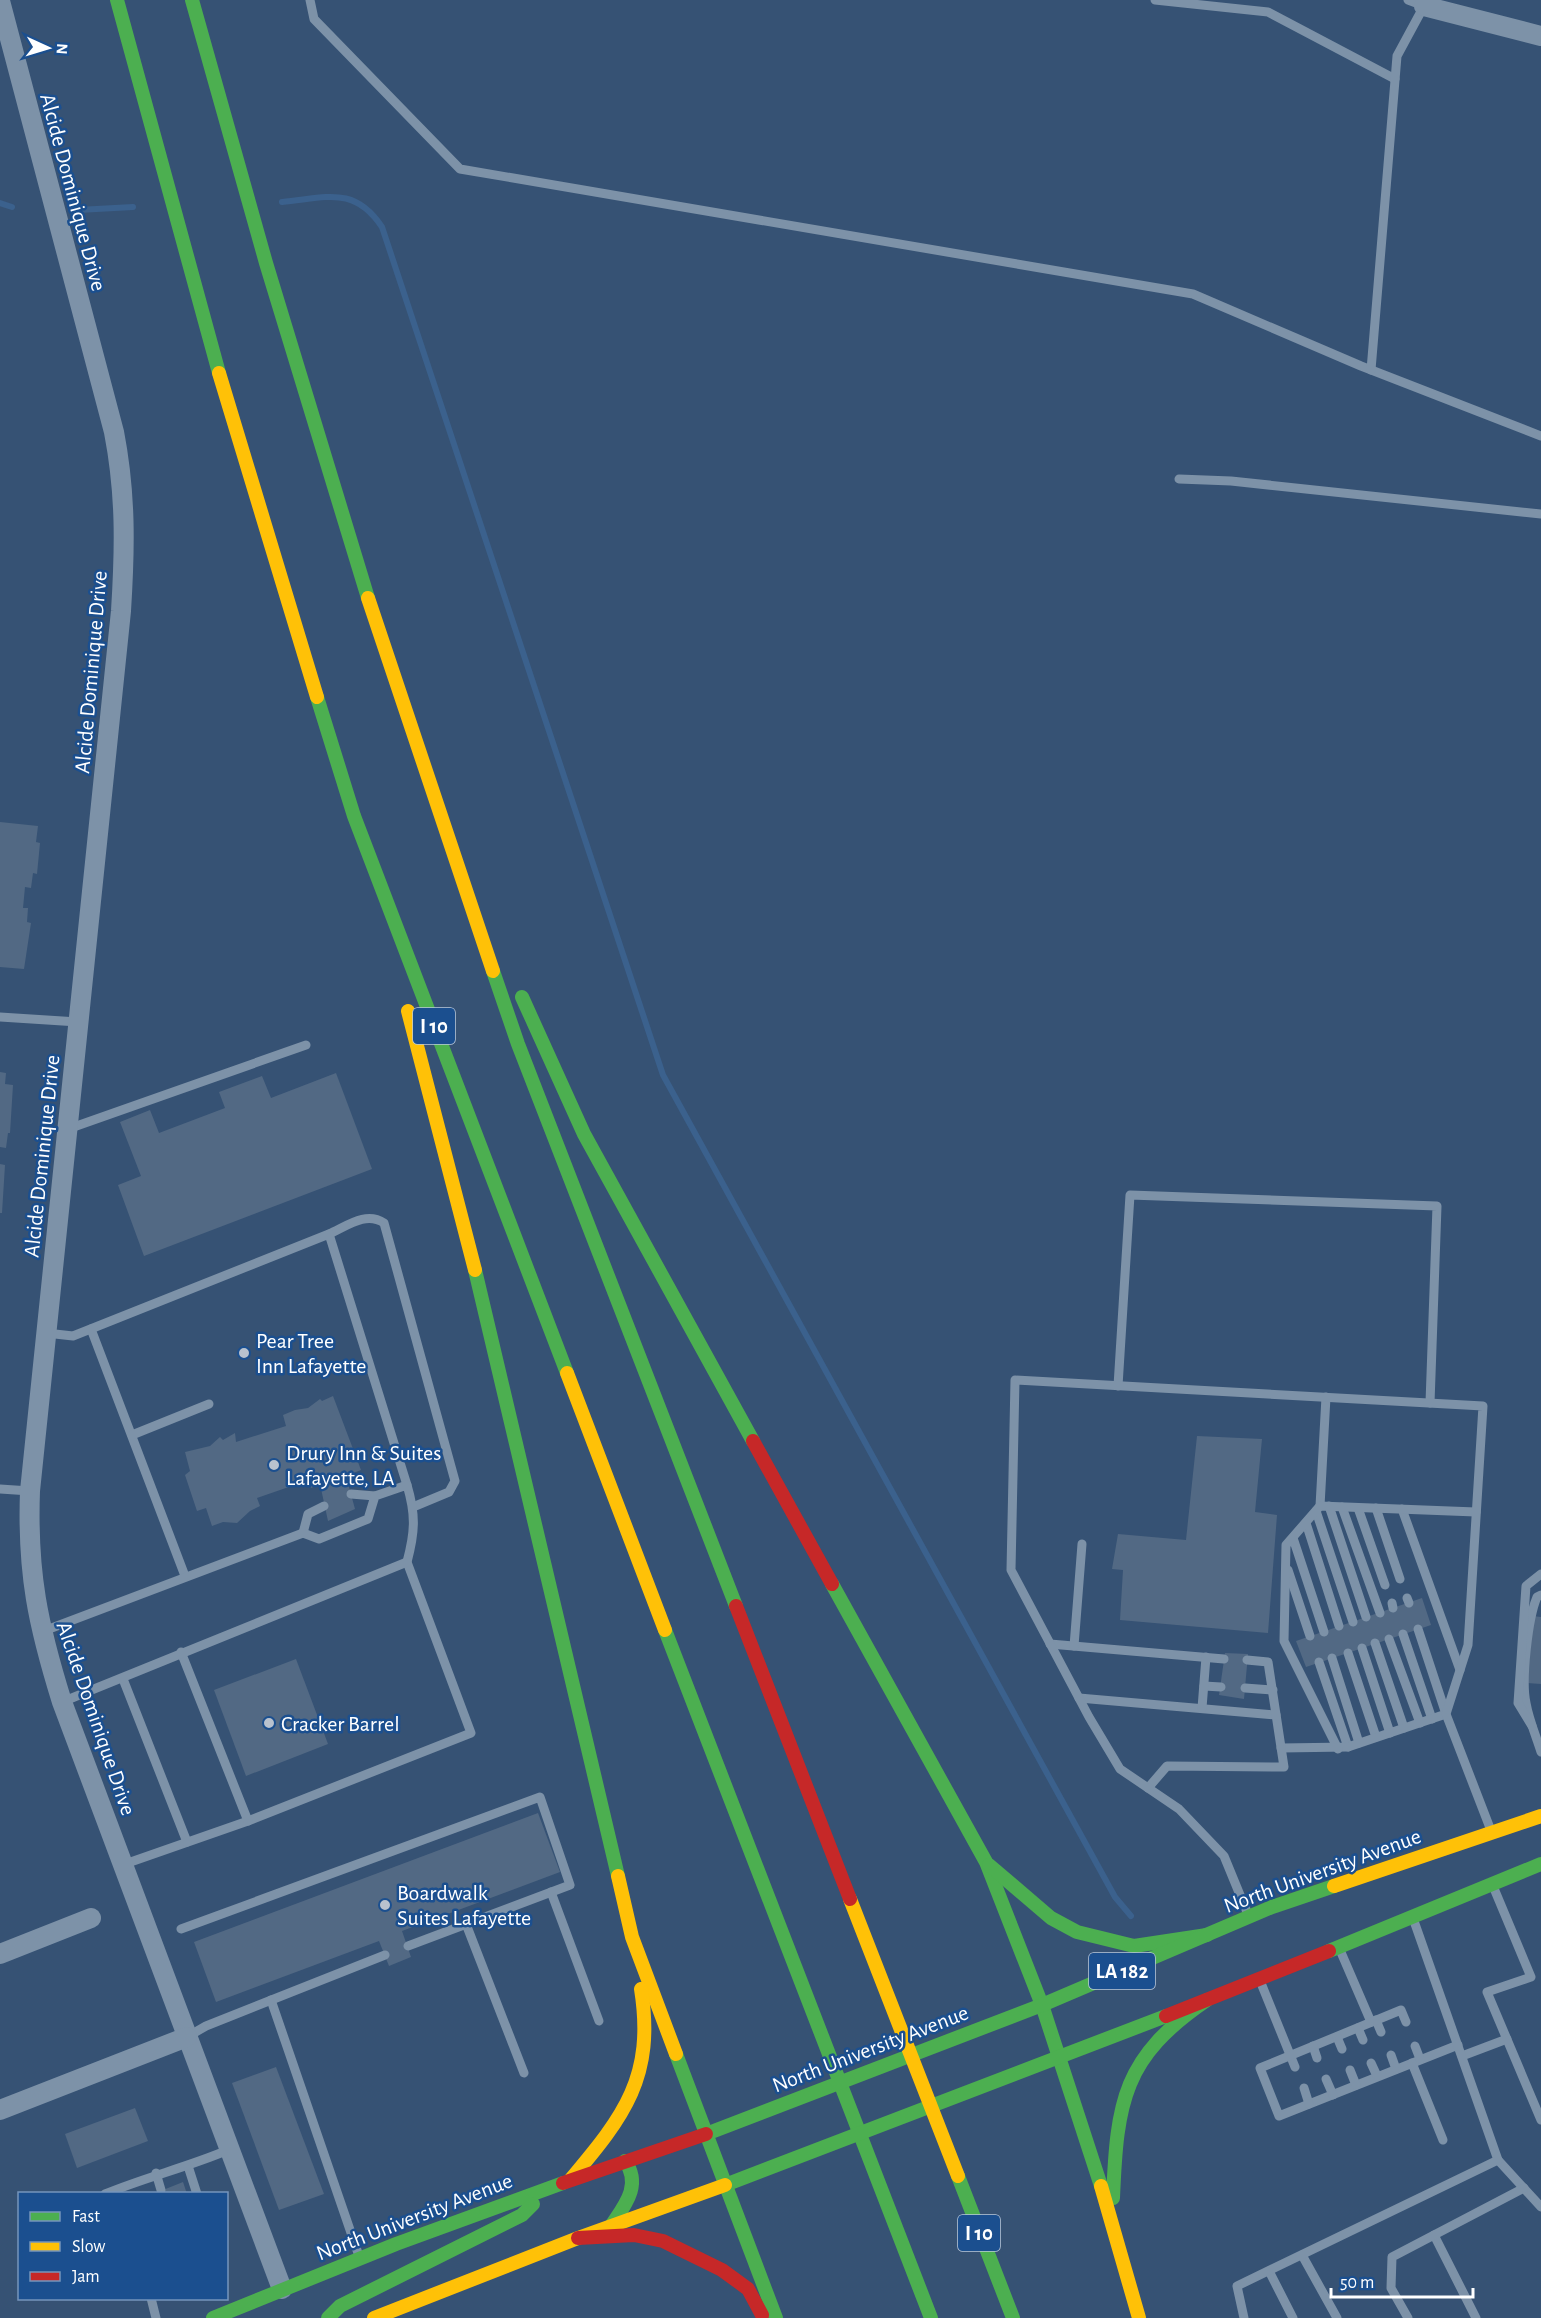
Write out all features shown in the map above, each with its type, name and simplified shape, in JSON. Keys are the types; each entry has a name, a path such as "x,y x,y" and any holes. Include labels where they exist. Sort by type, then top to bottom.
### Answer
{"main road":[{"name":"I 10","path":"117,0 229,410 354,816 818,2031 931,2318"},
{"name":"I 10","path":"192,0 245,197 334,494 419,751 449,850 518,1044 1013,2318"},
{"path":"419,751 497,937"},
{"path":"354,816 395,962"},
{"path":"515,980 585,1134 986,1862 1042,2005 1112,2221 1139,2318"},
{"path":"404,995 460,1209 632,1937 646,2014 637,2077 624,2111 571,2179"},
{"name":"North University Avenue","path":"213,2318 282,2289 544,2189 706,2134 1042,2005 1248,1917 1541,1816"},
{"path":"986,1862 1051,1918 1077,1932 1134,1946 1208,1935"},
{"name":"LA 182","path":"1058,2057 1207,2000 1541,1864"},
{"path":"632,1937 776,2318"},
{"path":"1112,2221 1115,2134 1122,2100 1139,2062 1161,2035 1207,2000"},
{"path":"374,2318 578,2238 725,2185 1058,2057"},
{"path":"611,2226 631,2194 634,2183 631,2167 625,2161"},
{"path":"328,2318 340,2306 522,2215 544,2189"},
{"path":"578,2238 634,2235 663,2241 722,2270 748,2289 764,2318"},
{"path":"272,2311 281,2298 282,2289"}],"street":[{"name":"Alcide Dominique Drive","path":"0,1 114,432 123,478 126,541 121,611 30,1491 28,1529 32,1587 40,1632 62,1702 282,2289"},
{"path":"1416,3 1541,36"},
{"path":"0,1954 91,1918"},
{"path":"0,2110 187,2037"}],"lane":[{"path":"310,0 314,19 460,169 1193,294 1371,370 1541,436"},
{"path":"1155,0 1268,12 1395,80"},
{"path":"1371,370 1397,56 1416,3"},
{"path":"1179,479 1231,481 1541,514"},
{"path":"0,1017 78,1022"},
{"path":"68,1129 306,1045"},
{"path":"1118,1386 1130,1195 1437,1206 1430,1403"},
{"path":"46,1333 73,1336 329,1234 366,1217 384,1223 455,1481 449,1492 413,1507"},
{"path":"122,1865 248,1821 471,1733 407,1562 415,1534 413,1507 329,1234"},
{"path":"91,1329 185,1576"},
{"path":"1248,1917 1224,1856 1179,1809 1120,1769 1079,1698 1011,1570 1016,1380 1483,1406 1468,1645 1446,1714"},
{"path":"1326,1397 1322,1508 1353,1622"},
{"path":"132,1435 209,1404"},
{"path":"351,1494 375,1496 407,1485"},
{"path":"0,1489 30,1491"},
{"path":"40,1632 303,1533 319,1539 368,1519 375,1496"},
{"path":"303,1533 308,1514 324,1506"},
{"path":"1341,1507 1380,1613"},
{"path":"1322,1508 1366,1617"},
{"path":"1338,1749 1284,1641 1286,1545 1322,1508 1476,1512"},
{"path":"1358,1508 1385,1585"},
{"path":"1376,1508 1400,1579"},
{"path":"1402,1509 1460,1670"},
{"path":"1306,1523 1340,1626"},
{"path":"1293,1538 1324,1632"},
{"path":"1074,1646 1082,1544"},
{"path":"62,1702 407,1562"},
{"path":"1286,1564 1310,1636"},
{"path":"1537,1724 1518,1703 1526,1586 1541,1574"},
{"path":"1541,1595 1537,1597 1531,1611 1525,1687 1526,1702 1537,1724 1541,1752"},
{"path":"1418,1629 1446,1714 1492,1833"},
{"path":"1403,1634 1432,1719"},
{"path":"1389,1639 1420,1723"},
{"path":"1375,1643 1404,1728"},
{"path":"1050,1644 1224,1659"},
{"path":"1362,1648 1390,1733"},
{"path":"181,1652 248,1821"},
{"path":"1348,1653 1376,1737"},
{"path":"1202,1708 1206,1657"},
{"path":"1332,1658 1359,1743"},
{"path":"1148,1788 1167,1766 1284,1767 1269,1662 1248,1660"},
{"path":"1319,1662 1348,1747"},
{"path":"123,1679 187,1842"},
{"path":"1204,1686 1221,1687"},
{"path":"1245,1688 1272,1690"},
{"path":"1079,1698 1276,1715"},
{"path":"1281,1748 1338,1749 1348,1747 1446,1714"},
{"path":"181,1929 540,1797 570,1885 408,1946"},
{"path":"1492,1884 1536,1975 1488,1992 1541,2118"},
{"path":"551,1892 599,2021"},
{"path":"1412,1916 1498,2160 1541,2207"},
{"path":"466,1924 524,2073"},
{"path":"1339,1946 1381,2032"},
{"path":"187,2037 271,2000 385,1955"},
{"path":"1259,1978 1295,2067"},
{"path":"271,2000 360,2259"},
{"path":"1406,2022 1401,2010 1260,2068 1279,2116 1458,2045"},
{"path":"1358,2028 1363,2040"},
{"path":"1337,2037 1342,2049"},
{"path":"1462,2056 1507,2039"},
{"path":"1313,2046 1317,2058"},
{"path":"1415,2046 1416,2061 1443,2140"},
{"path":"1391,2055 1396,2069"},
{"path":"1371,2063 1377,2076"},
{"path":"1350,2070 1356,2085"},
{"path":"1326,2079 1333,2095"},
{"path":"1304,2088 1309,2104"},
{"path":"112,2192 131,2189 156,2173 188,2166 228,2150"},
{"path":"1244,2318 1237,2286 1498,2160"},
{"path":"188,2166 197,2192"},
{"path":"156,2173 161,2190"},
{"path":"1408,2318 1391,2288 1392,2257 1524,2188"},
{"path":"1434,2235 1476,2318"},
{"path":"1302,2255 1337,2318"},
{"path":"1269,2271 1293,2318"},
{"path":"152,2300 156,2318"}],"building":[{"path":"0,822 38,826 36,842 40,843 37,874 33,873 31,888 25,887 23,908 28,908 27,922 31,923 24,969 0,967"},
{"path":"0,1072 6,1073 5,1084 13,1085 10,1133 8,1133 6,1148 0,1147"},
{"path":"336,1073 372,1169 144,1256 118,1185 141,1176 120,1122 150,1110 159,1133 225,1108 219,1092 262,1076 271,1098"},
{"path":"0,1164 5,1165 2,1213 0,1213"},
{"name":"Drury Inn & Suites Lafayette, LA","path":"333,1396 361,1470 346,1476 355,1509 328,1521 320,1484 311,1488 306,1481 257,1498 260,1506 250,1511 237,1523 223,1522 212,1526 206,1508 197,1511 185,1475 190,1471 185,1452 210,1446 220,1437 223,1440 235,1433 236,1442 286,1426 283,1415 308,1408 320,1399 322,1401"},
{"path":"1197,1436 1262,1439 1255,1512 1277,1515 1268,1633 1120,1620 1123,1570 1112,1569 1118,1534 1186,1540"},
{"path":"1422,1598 1431,1625 1306,1667 1296,1641"},
{"path":"1533,1616 1541,1617 1541,1684 1527,1683"},
{"path":"1225,1653 1248,1654 1244,1699 1219,1695"},
{"path":"296,1659 328,1744 246,1776 214,1690"},
{"path":"538,1813 560,1872 402,1931 411,1957 389,1966 379,1941 216,2002 194,1942"},
{"path":"276,2067 324,2194 279,2210 232,2083"},
{"path":"135,2108 148,2141 77,2168 65,2134"},
{"path":"183,2182 186,2192 158,2192"}],"waterway":[{"path":"282,202 338,197 361,205 382,227 663,1075 1115,1897 1131,1916"},
{"path":"0,203 12,207"},
{"path":"78,210 133,207"}],"traffic: fast":[{"path":"117,0 219,373"},
{"path":"192,0 266,263 368,598"},
{"path":"317,697 354,816 567,1373"},
{"path":"493,971 518,1044 736,1606"},
{"path":"522,997 584,1134 753,1441"},
{"path":"475,1270 618,1876"},
{"path":"832,1584 986,1862 1042,2005 1101,2186"},
{"path":"665,1630 931,2318"},
{"path":"1329,1951 1541,1864"},
{"path":"989,1865 1051,1918 1077,1932 1134,1946 1207,1935"},
{"path":"706,2134 1042,2005 1272,1907 1334,1886"},
{"path":"1113,2198 1118,2134 1122,2108 1130,2084 1141,2062 1157,2041 1207,2000"},
{"path":"725,2185 1166,2016"},
{"path":"676,2054 776,2318"},
{"path":"611,2226 626,2203 632,2187 630,2170 625,2161"},
{"path":"958,2176 1013,2318"},
{"path":"213,2318 396,2244 563,2183"},
{"path":"328,2318 340,2306 522,2215 533,2204"}],"traffic: slow":[{"path":"219,373 317,697"},
{"path":"368,598 493,971"},
{"path":"408,1011 475,1270"},
{"path":"567,1373 665,1630"},
{"path":"1334,1886 1541,1816"},
{"path":"618,1876 632,1937 676,2054"},
{"path":"850,1899 958,2176"},
{"path":"571,2179 606,2135 631,2093 639,2071 643,2047 644,2020 641,1989"},
{"path":"374,2318 578,2238 725,2185"},
{"path":"1101,2186 1139,2318"}],"traffic: jam":[{"path":"753,1441 832,1584"},
{"path":"736,1606 850,1899"},
{"path":"1166,2016 1329,1951"},
{"path":"563,2183 706,2134"},
{"path":"578,2238 634,2235 663,2241 722,2270 748,2289 762,2315"}],"place":[{"name":"Pear Tree Inn Lafayette","path":"244,1353"},
{"name":"Drury Inn & Suites Lafayette, LA","path":"274,1465"},
{"name":"Cracker Barrel","path":"269,1723"},
{"name":"Boardwalk Suites Lafayette","path":"385,1905"}]}
